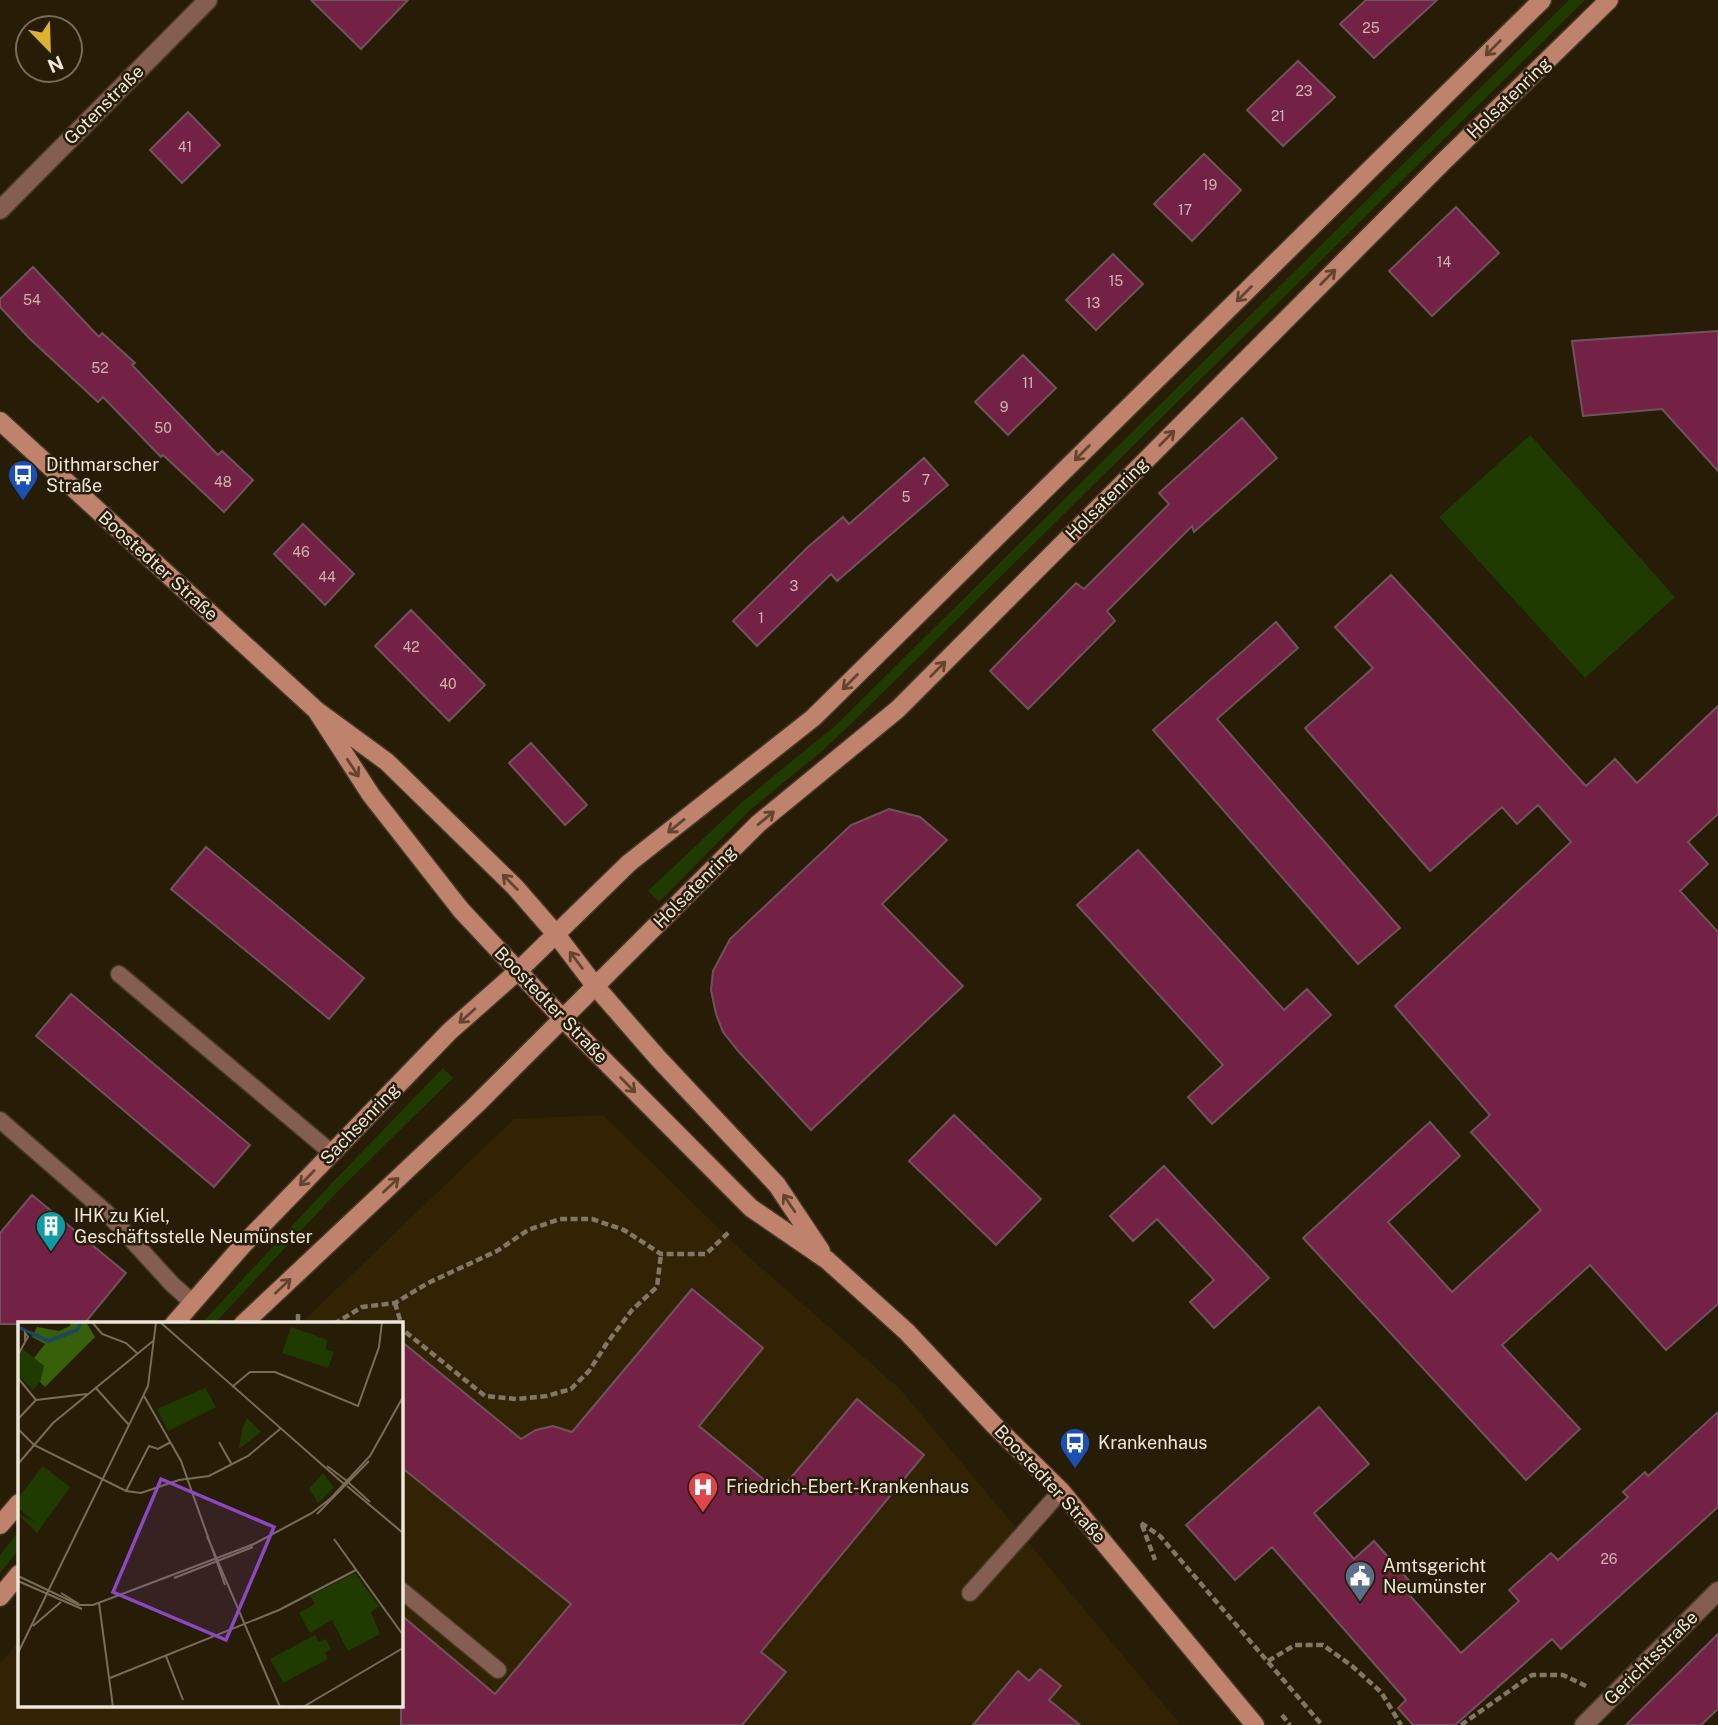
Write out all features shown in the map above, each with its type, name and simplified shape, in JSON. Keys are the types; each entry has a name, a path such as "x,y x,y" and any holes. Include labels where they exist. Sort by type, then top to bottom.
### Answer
{"main road":[{"path":"555,933 629,863 813,718 1542,0"},
{"name":"Holsatenring","path":"596,987 760,823 898,709 1441,163 1609,0"},
{"name":"Boostedter Straße","path":"0,421 316,710 387,762 515,887 657,1057 777,1185 827,1259"},
{"name":"Boostedter Straße","path":"316,710 371,795 461,911 563,1019 751,1208 827,1259 907,1332 1061,1491 1255,1725"},
{"name":"Sachsenring","path":"176,1322 242,1246 450,1031 518,971 555,933"},
{"path":"245,1322 477,1104 596,987"},
{"path":"0,1525 18,1504"},
{"path":"0,1597 18,1575"}],"street":[{"name":"Gotenstraße","path":"0,210 208,0"},
{"name":"Gerichtsstraße","path":"1584,1725 1718,1591"}],"lane":[{"path":"119,974 332,1153"},
{"path":"0,1120 107,1213 192,1303"},
{"path":"970,1593 1061,1491"},
{"path":"402,1591 498,1670"}],"path":[{"path":"337,1322 362,1307 395,1303 428,1283 497,1251 528,1230 559,1219 592,1219 624,1230 662,1254 706,1254 730,1231"},
{"path":"402,1327 485,1396 516,1399 547,1396 571,1389 589,1371 632,1310 657,1287 662,1254"},
{"path":"395,1303 401,1322"},
{"path":"298,1314 299,1322"},
{"path":"1142,1523 1160,1536 1322,1725"},
{"path":"1268,1661 1295,1645 1323,1645 1381,1692 1401,1725"},
{"path":"1461,1725 1532,1675 1563,1675 1612,1698"}],"shaded area":[{"name":"Friedrich-Ebert-Krankenhaus","path":"603,1115 743,1252 899,1388 1181,1725 0,1725 0,1664 18,1641 18,1708 402,1708 402,1322 302,1322 514,1119"}],"green space":[{"path":"1569,0 1585,0 850,725 750,810 659,902 648,891 742,802 836,725"},
{"path":"1530,435 1675,597 1585,678 1439,517"},
{"path":"443,1068 453,1078 337,1192 216,1322 203,1322"},
{"path":"18,1532 18,1551 0,1573 0,1555"}],"building":[{"path":"311,0 408,0 361,49"},
{"path":"1366,0 1437,0 1374,58 1340,24"},
{"path":"1298,61 1335,97 1283,146 1247,110"},
{"path":"188,112 220,145 182,183 150,150"},
{"path":"1204,154 1241,190 1192,241 1154,204"},
{"path":"1456,207 1499,253 1432,316 1389,271"},
{"path":"1113,254 1143,284 1096,330 1066,300"},
{"path":"33,267 99,337 102,333 135,363 132,365 218,455 222,451 253,480 224,512 163,455 161,457 103,397 98,402 0,307 0,299"},
{"path":"1718,331 1718,471 1662,409 1583,416 1572,341"},
{"path":"1023,355 1056,388 1008,435 975,402"},
{"path":"1242,418 1277,458 1194,532 1192,526 1107,611 1115,621 1028,709 990,671 1076,583 1084,589 1169,504 1159,493"},
{"path":"924,458 948,485 837,581 831,574 757,646 733,621 808,547 843,517 849,524"},
{"path":"303,524 354,574 325,605 274,554"},
{"path":"1391,575 1586,786 1615,759 1637,783 1718,706 1718,814 1688,842 1708,864 1680,891 1718,932 1718,1304 1666,1350 1590,1265 1502,1345 1580,1429 1526,1480 1303,1238 1430,1122 1460,1156 1388,1222 1452,1292 1541,1210 1471,1132 1490,1115 1395,1006 1571,842 1538,805 1517,824 1502,807 1430,871 1305,728 1373,668 1335,627"},
{"path":"411,610 485,685 449,721 375,646"},
{"path":"1276,622 1298,648 1217,719 1400,928 1358,964 1153,730"},
{"path":"531,743 587,805 565,825 509,763"},
{"path":"889,809 920,817 947,840 882,904 963,986 811,1130 723,1032 711,990 713,971 730,939 851,825"},
{"path":"206,847 364,978 329,1019 171,889"},
{"path":"1138,850 1284,1010 1307,989 1331,1015 1212,1124 1188,1097 1223,1065 1077,905"},
{"path":"71,994 250,1145 214,1187 36,1036"},
{"path":"954,1115 1041,1199 996,1245 909,1161"},
{"path":"1164,1166 1269,1278 1214,1328 1190,1302 1214,1280 1157,1219 1133,1241 1110,1216"},
{"name":"IHK zu Kiel, Geschäftsstelle Neumünster","path":"32,1195 126,1273 86,1322 0,1324 0,1233"},
{"path":"692,1289 763,1348 699,1426 779,1492 857,1399 924,1455 761,1652 786,1672 742,1725 401,1725 402,1616 495,1694 571,1604 402,1468 402,1342 521,1439 536,1430 553,1426 572,1432"},
{"path":"1319,1407 1369,1464 1314,1513 1354,1559 1374,1541 1412,1584 1405,1590 1461,1653 1519,1601 1509,1590 1551,1553 1558,1560 1628,1497 1623,1492 1645,1472 1648,1476 1718,1412 1718,1507 1561,1649 1552,1639 1455,1725 1413,1725 1398,1708 1406,1700 1272,1547 1235,1580 1186,1525"},
{"path":"1718,1634 1718,1709 1701,1725 1626,1725"},
{"path":"1040,1669 1061,1686 1049,1700 1080,1725 973,1725 1018,1671 1029,1681"}],"place":[{"name":"Dithmarscher Straße","path":"23,502"},
{"name":"IHK zu Kiel, Geschäftsstelle Neumünster","path":"51,1253"},
{"name":"Krankenhaus","path":"1075,1470"},
{"name":"Friedrich-Ebert-Krankenhaus","path":"703,1514"},
{"name":"Amtsgericht Neumünster","path":"1360,1603"}]}
